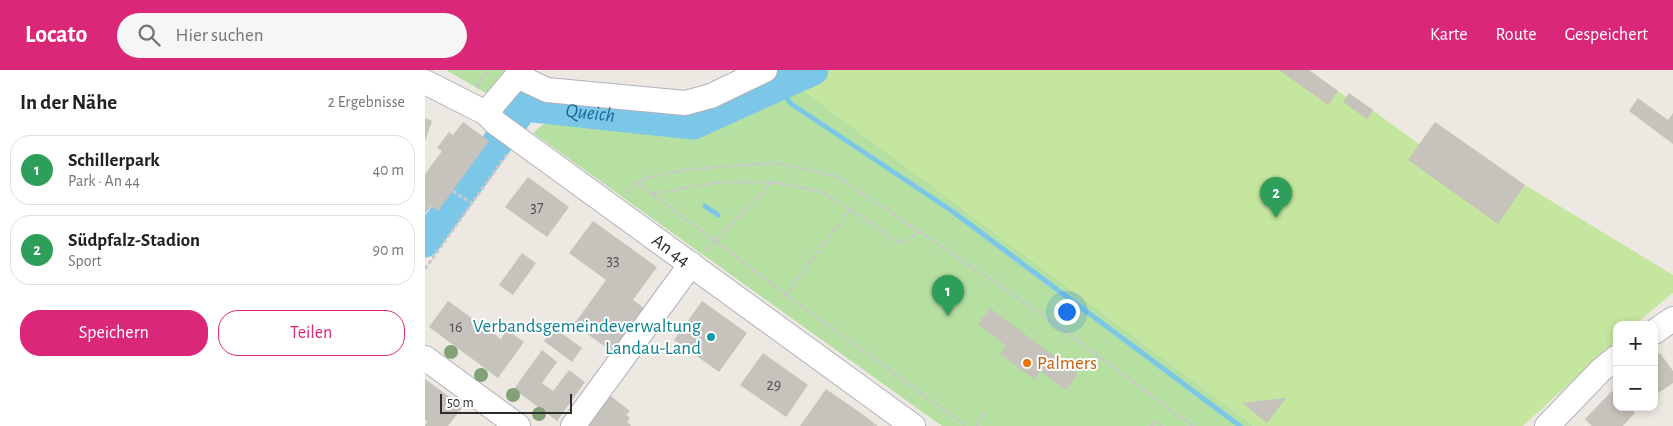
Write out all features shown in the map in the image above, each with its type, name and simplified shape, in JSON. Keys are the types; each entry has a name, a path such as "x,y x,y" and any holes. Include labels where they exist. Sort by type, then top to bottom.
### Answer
{"street":[{"path":"486,113 519,73 547,90 685,103 711,96 765,70"},
{"name":"An 44","path":"425,82 486,113 496,123 913,426"},
{"path":"573,426 691,264"},
{"path":"1658,329 1673,319"},
{"path":"425,358 518,426"},
{"path":"1547,426 1601,370 1613,360"}],"path":[{"path":"477,86 487,71 485,70"},
{"path":"425,269 518,139"},
{"path":"611,206 637,182 672,172 713,167 778,163 838,177 1036,310 1193,426"},
{"path":"637,182 787,296 967,426"},
{"path":"652,194 719,182 772,182 819,191 850,209 899,243 919,231"},
{"path":"691,264 715,242 772,182"},
{"path":"453,191 473,204"},
{"path":"787,296 850,209"},
{"path":"976,426 987,410"},
{"path":"1151,426 1155,421 1161,426"},
{"path":"1182,426 1186,421"}],"green space":[{"path":"446,70 508,70 491,96"},
{"path":"825,70 1309,70 1346,97 1349,93 1419,144 1435,122 1525,185 1673,275 1673,293 1639,321 1613,321 1613,344 1523,426 1254,426 796,85"},
{"path":"796,85 1254,426 942,426 533,133 551,118 698,133"}],"building":[{"path":"1279,70 1309,70 1338,91 1328,105"},
{"path":"1349,93 1373,110 1367,119 1343,102"},
{"path":"1638,98 1668,120 1673,113 1673,144 1629,111"},
{"path":"425,118 432,121 425,141"},
{"path":"463,122 489,141 438,211 431,206 425,214 425,174 442,151 437,148 449,132 453,135"},
{"path":"1435,122 1525,185 1498,224 1408,160"},
{"path":"528,177 569,207 547,237 505,207"},
{"path":"593,221 657,267 633,300 644,308 612,352 574,324 606,280 569,253"},
{"path":"522,253 536,263 513,295 499,285"},
{"path":"448,301 501,339 507,330 524,342 498,378 429,327"},
{"name":"Verbandsgemeindeverwaltung Landau-Land","path":"702,301 747,333 719,372 674,340"},
{"path":"990,308 1078,374 1066,390 1040,371 1035,380 1000,354 1006,346 978,324"},
{"path":"553,327 582,348 572,362 544,341"},
{"path":"542,350 557,362 542,383 553,391 569,370 585,382 557,421 514,389"},
{"path":"763,353 808,385 786,417 740,385"},
{"path":"1660,353 1673,371 1673,383 1658,393 1658,366 1658,354"},
{"path":"425,379 463,407 448,426 425,426 427,421 425,420"},
{"path":"826,389 858,411 878,426 800,426"},
{"path":"1612,391 1613,411 1633,411 1635,413 1623,426 1592,426 1585,419"},
{"path":"608,394 630,411 626,415 630,418 627,422 631,426 584,426"},
{"path":"1286,398 1267,423 1242,403"}],"waterway":[{"name":"Queich","path":"425,242 524,106 693,124 813,70"},
{"path":"779,85 790,103 952,211 1240,426"},
{"path":"705,206 718,215"}],"place":[{"name":"Südpfalz-Stadion","path":"1276,218"},
{"name":"Schillerpark","path":"948,316"},
{"name":"Verbandsgemeindeverwaltung Landau-Land","path":"711,337"},
{"name":"Palmers","path":"1027,363"}]}
